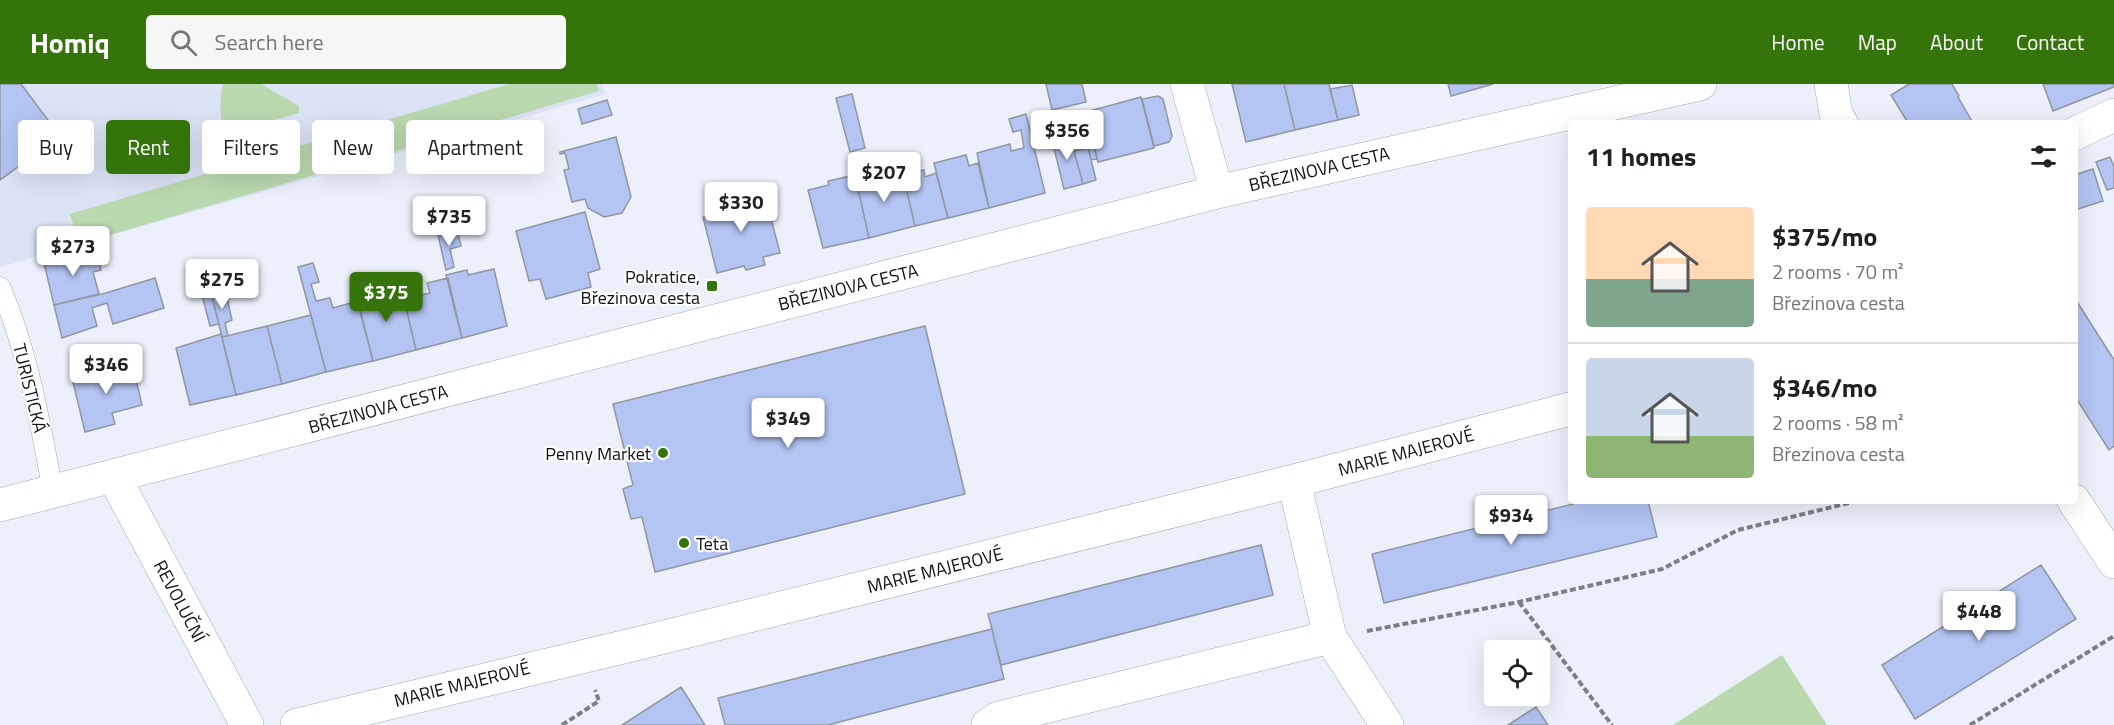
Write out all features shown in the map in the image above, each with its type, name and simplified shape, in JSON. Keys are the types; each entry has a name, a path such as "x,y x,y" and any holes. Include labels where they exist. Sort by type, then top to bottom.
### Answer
{"street":[{"path":"1187,84 1217,192"},
{"name":"BŘEZINOVA CESTA","path":"0,505 1217,192 1700,84"},
{"path":"1832,84 1836,114 1839,120"},
{"path":"2078,132 2114,115"},
{"name":"MARIE MAJEROVÉ","path":"297,725 640,643 1294,481 1568,410"},
{"name":"REVOLUČNÍ","path":"114,477 247,725"},
{"path":"1294,481 1330,637 1387,725"},
{"path":"2076,504 2114,562"},
{"path":"988,725 999,718 1330,637"}],"lane":[{"name":"TURISTICKÁ","path":"0,287 10,310 37,410 53,491"}],"path":[{"path":"1330,637 1519,602 1662,569 1738,530 1845,504"},
{"path":"1519,602 1612,725"},
{"path":"1970,725 2114,636"},
{"path":"562,725 599,701 583,655"}],"shaded area":[{"path":"0,84 603,84 605,94 514,120 406,120 406,151 394,154 394,120 312,120 312,174 325,174 0,267"}],"green space":[{"path":"223,84 261,84 299,106 299,113 274,120 222,120"},
{"path":"509,84 597,84 599,91 500,120 406,120 406,148 394,151 394,120 387,120"},
{"path":"312,142 312,174 317,174 79,244 70,214 205,174 300,174 300,146"},
{"path":"1782,655 1827,725 1673,725"}],"building":[{"path":"0,84 21,84 48,120 18,120 18,167 0,180"},
{"path":"1046,84 1082,84 1086,102 1052,110"},
{"path":"1232,84 1284,84 1295,130 1246,142"},
{"path":"1284,84 1329,84 1338,120 1295,130"},
{"path":"1448,84 1493,84 1451,96"},
{"path":"1909,84 1952,84 1971,120 1906,120 1891,95"},
{"path":"2043,84 2114,84 2114,87 2053,111"},
{"path":"1352,85 1359,115 1338,120 1330,89"},
{"path":"852,94 865,148 850,152 836,98"},
{"path":"1158,96 1163,99 1172,136 1169,142 1154,146 1142,99"},
{"path":"1141,97 1154,148 1098,162 1086,112"},
{"path":"607,100 612,115 582,124 578,109"},
{"path":"1086,112 1097,159 1091,160 1088,148 1074,151 1069,133 1061,134 1060,127 1080,121 1078,114"},
{"path":"1026,114 1045,193 989,208 977,153 1010,144 1011,151 1024,148 1021,130 1013,132 1009,119"},
{"path":"1069,133 1083,184 1064,189 1051,136"},
{"path":"616,137 631,197 622,213 604,217 588,208 585,199 572,202 564,170 569,169 565,153 560,154 560,152"},
{"path":"1088,148 1096,180 1083,184 1074,151"},
{"path":"966,155 969,166 978,163 989,208 948,218 934,163"},
{"path":"2110,157 2114,167 2114,188 2107,190 2096,162"},
{"path":"882,166 886,179 903,175 915,226 869,238 855,175"},
{"path":"2093,169 2103,201 2078,209 2078,174"},
{"path":"924,170 925,177 936,173 948,218 915,226 903,175"},
{"path":"855,175 869,238 823,248 808,190 829,185 828,181"},
{"path":"748,190 751,204 767,203 780,253 763,257 765,265 746,270 744,266 717,273 703,217 720,213 716,199"},
{"path":"585,212 600,269 588,273 591,287 546,299 540,279 529,281 516,231"},
{"path":"457,230 461,246 450,249 454,267 446,270 438,235"},
{"path":"95,249 101,270 93,272 99,294 54,305 44,263"},
{"path":"313,263 319,282 311,284 316,301 330,298 333,308 358,301 373,361 326,372 298,267"},
{"path":"494,269 507,326 462,338 446,275 467,270 468,275"},
{"path":"155,278 164,308 113,324 107,303 92,308 97,326 62,338 54,305 106,293"},
{"path":"448,278 462,338 416,350 404,299 430,293 427,283"},
{"path":"401,285 416,350 373,361 356,296"},
{"path":"225,289 232,320 225,323 228,336 222,337 211,293"},
{"path":"211,293 219,324 210,326 202,295"},
{"path":"2078,303 2114,360 2114,446 2109,450 2078,401"},
{"path":"311,315 326,372 282,384 267,326"},
{"path":"267,326 282,384 236,395 222,337"},
{"path":"925,326 965,494 655,572 642,517 631,519 623,489 633,485 613,404"},
{"path":"221,334 236,395 190,405 176,348"},
{"path":"132,363 142,405 112,413 115,424 85,432 72,378"},
{"path":"1573,504 1649,504 1657,537 1384,603 1372,554"},
{"path":"1261,545 1273,595 1001,665 988,614"},
{"path":"2041,565 2076,619 1915,719 1882,665"},
{"path":"992,629 1004,679 828,725 725,725 718,698"},
{"path":"681,687 705,725 622,725"},
{"path":"1536,707 1548,725 1508,725"}],"place":[{"name":"Pokratice, Březinova cesta","path":"712,286"},
{"name":"Penny Market","path":"663,453"},
{"name":"Teta","path":"684,543"}]}
